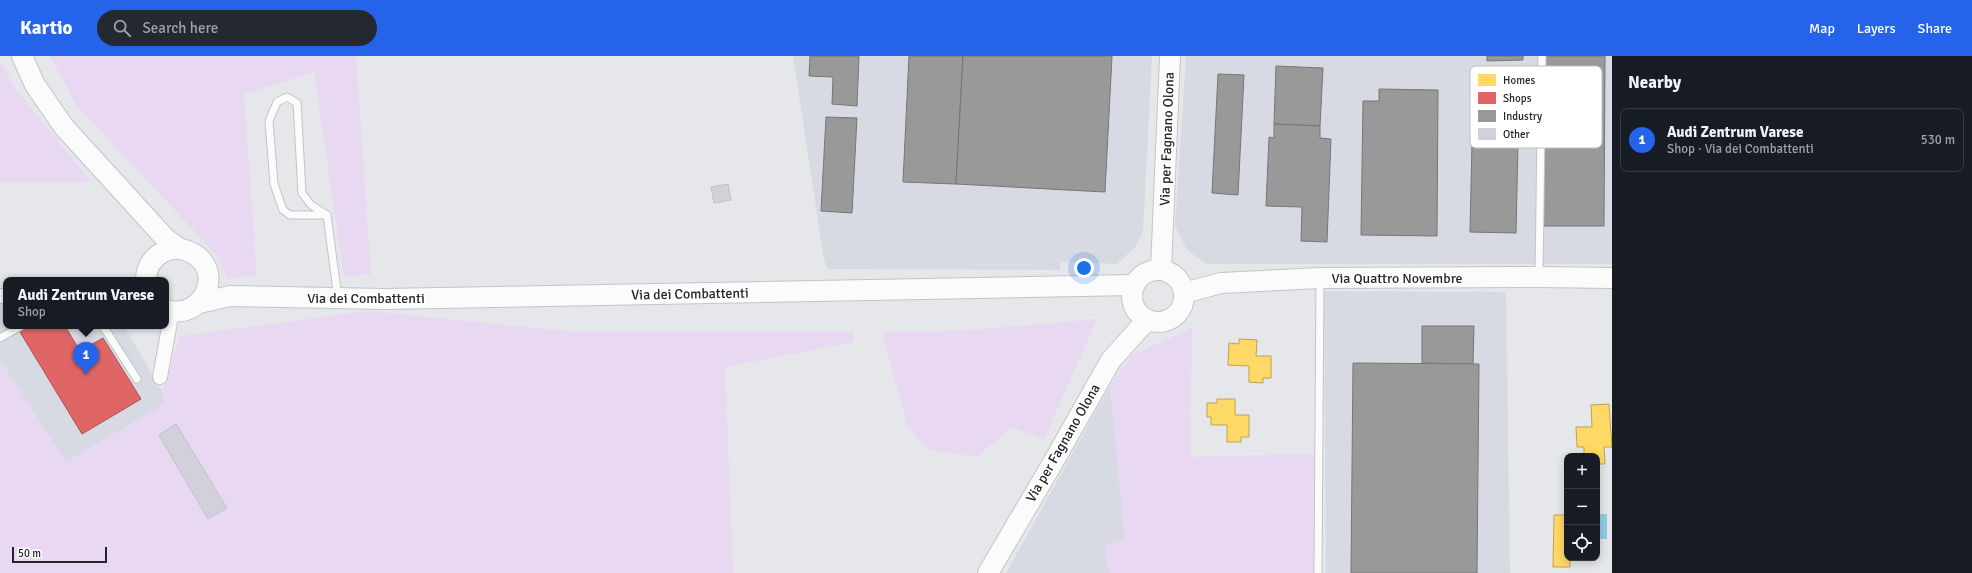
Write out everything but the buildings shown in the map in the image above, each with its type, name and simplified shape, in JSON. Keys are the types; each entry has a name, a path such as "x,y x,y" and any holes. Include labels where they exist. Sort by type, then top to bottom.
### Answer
{"street":[{"name":"Via dei Combattenti","path":"22,56 35,84 64,127 147,219 166,239 180,249 193,253 198,257 206,268 208,275 231,291 245,296"},
{"name":"Via per Fagnano Olona","path":"1161,270 1170,56"},
{"path":"147,219 153,233 148,271"},
{"path":"148,271 167,250 180,249"},
{"path":"1161,270 1177,277 1184,293 1184,301 1177,315 1163,322 1147,320 1135,309 1132,293 1134,285 1145,273 1161,270"},
{"path":"199,303 207,290 208,275"},
{"name":"Via Quattro Novembre","path":"1184,293 1221,283 1320,278 1612,278"},
{"name":"Via dei Combattenti","path":"169,311 182,311 199,303 230,296 339,299 1134,285"},
{"name":"Via per Fagnano Olona","path":"988,573 1111,360 1147,320"},
{"path":"160,377 167,329"}],"lane":[{"path":"1542,56 1542,66"},
{"path":"326,215 290,216 283,210 274,184 269,121 277,102 287,97 297,103 302,193 311,205 326,215 339,299"},
{"path":"1539,277 1541,148"},
{"path":"1318,573 1320,278"},
{"path":"0,338 16,329"},
{"path":"105,329 137,379"}],"shaded area":[{"path":"50,56 356,56 371,274 344,277 314,72 244,94 257,276 228,278 215,253 77,106"},
{"path":"793,56 1152,56 1143,232 1135,247 1117,264 1061,261 1060,270 828,269 824,260"},
{"path":"1186,56 1612,56 1612,264 1206,264 1187,250 1175,226"},
{"path":"0,60 14,87 91,182 0,182"},
{"path":"1324,291 1506,292 1510,573 1326,573"},
{"path":"0,298 3,298 3,329 126,329 163,393 165,404 66,462 0,360"},
{"path":"368,311 575,332 854,332 853,342 725,367 733,573 0,573 0,360 66,462 165,404 163,393 180,336"},
{"path":"1097,319 1044,439 1012,427 977,457 931,450 918,441 907,424 882,333 972,330"},
{"path":"1192,328 1190,457 1314,454 1314,573 1111,573 1107,567 1106,544 1125,538 1110,386 1132,355"},
{"path":"1110,386 1125,539 1107,567 1111,573 1006,573"}],"water":[{"path":"1600,514 1607,514 1607,539 1600,539"}],"place":[{"name":"Audi Zentrum Varese","path":"86,375"}]}
